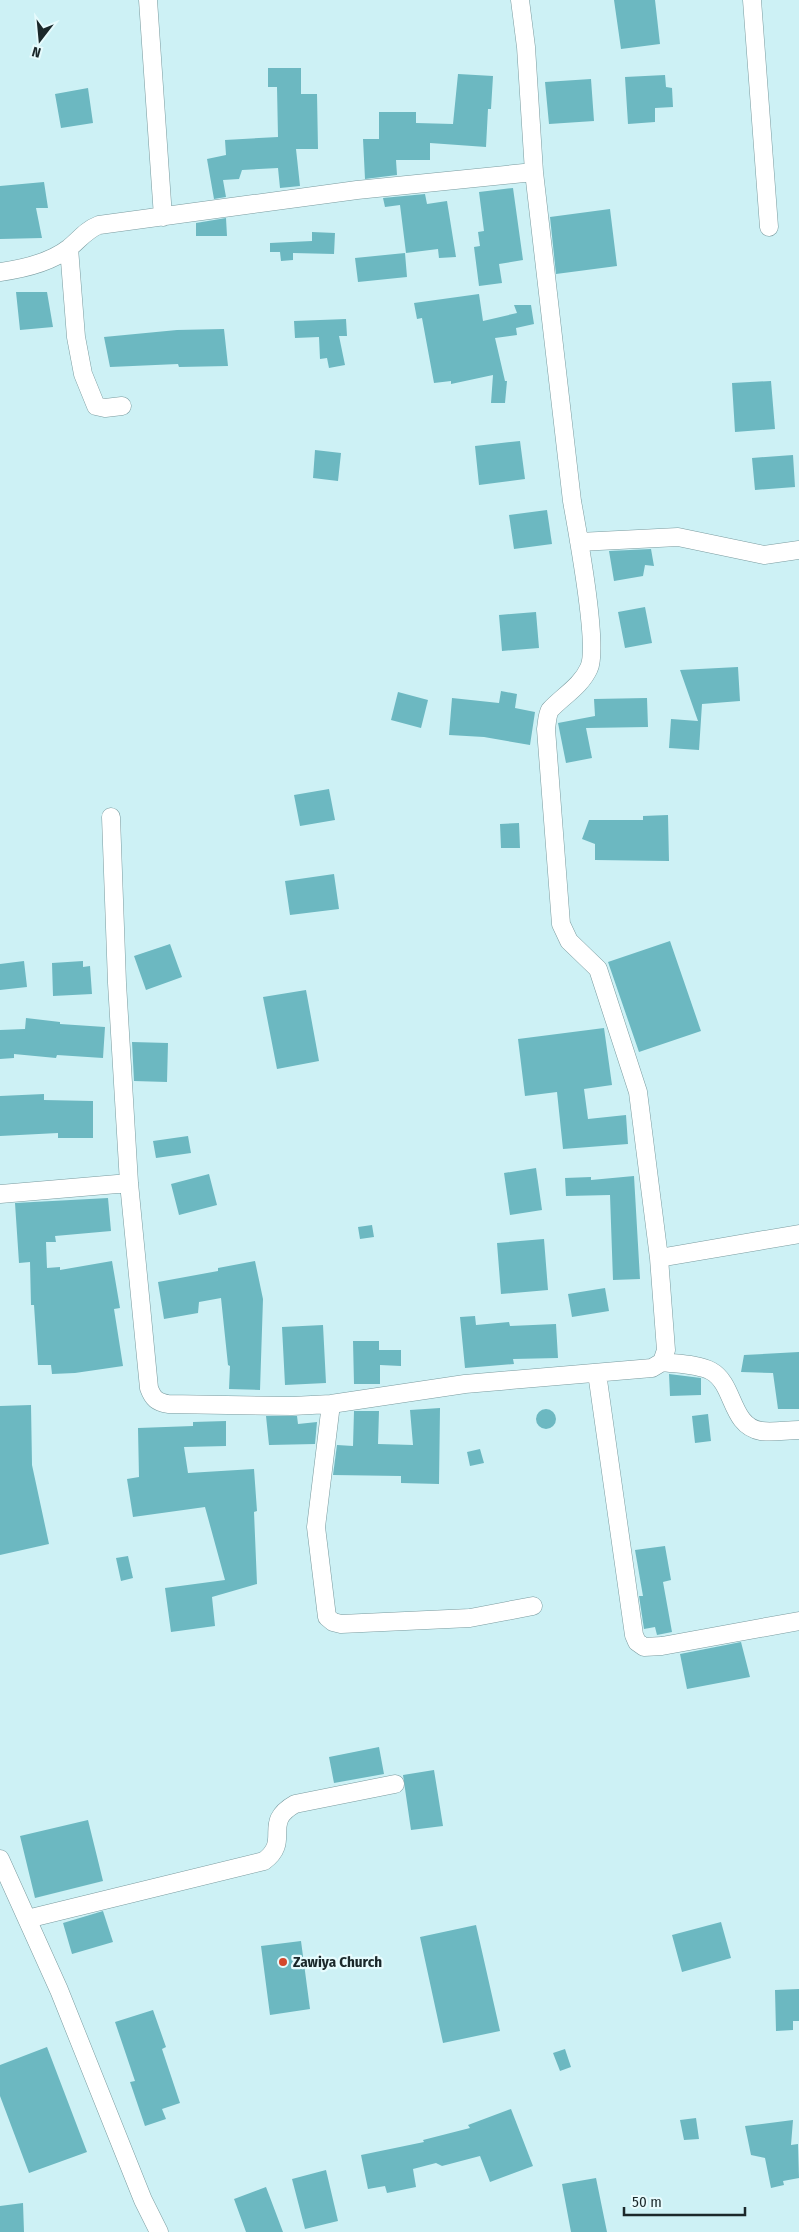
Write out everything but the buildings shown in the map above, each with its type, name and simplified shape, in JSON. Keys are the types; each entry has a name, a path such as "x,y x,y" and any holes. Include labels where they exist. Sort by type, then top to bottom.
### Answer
{"street":[{"path":"148,0 163,217"},
{"path":"111,817 117,983 128,1184 149,1388 153,1397 158,1402 168,1404 292,1406 331,1404 465,1384 652,1368 662,1362 666,1350 660,1258 638,1092 598,969 569,941 561,924 546,729 549,712 580,681 590,667 593,648 572,501 534,172 526,47 520,0"},
{"path":"752,0 769,227"},
{"path":"0,272 15,270 50,258 69,248 88,229 99,224 357,190 534,172"},
{"path":"69,248 76,337 83,374 96,406 105,408 122,406"},
{"path":"579,542 678,537 764,555 799,550"},
{"path":"0,1194 128,1184"},
{"path":"660,1258 799,1234"},
{"path":"662,1362 711,1372 725,1385 739,1416 750,1428 761,1431 799,1430"},
{"path":"597,1373 634,1635 637,1642 644,1647 662,1646 799,1621"},
{"path":"331,1404 316,1527 327,1617 333,1622 341,1624 470,1618 533,1606"},
{"path":"27,1919 264,1861 273,1854 277,1846 278,1818 286,1809 295,1804 396,1784"},
{"path":"0,1859 59,1990 143,2200 159,2232"}],"place":[{"name":"Zawiya Church","path":"283,1962"}]}
